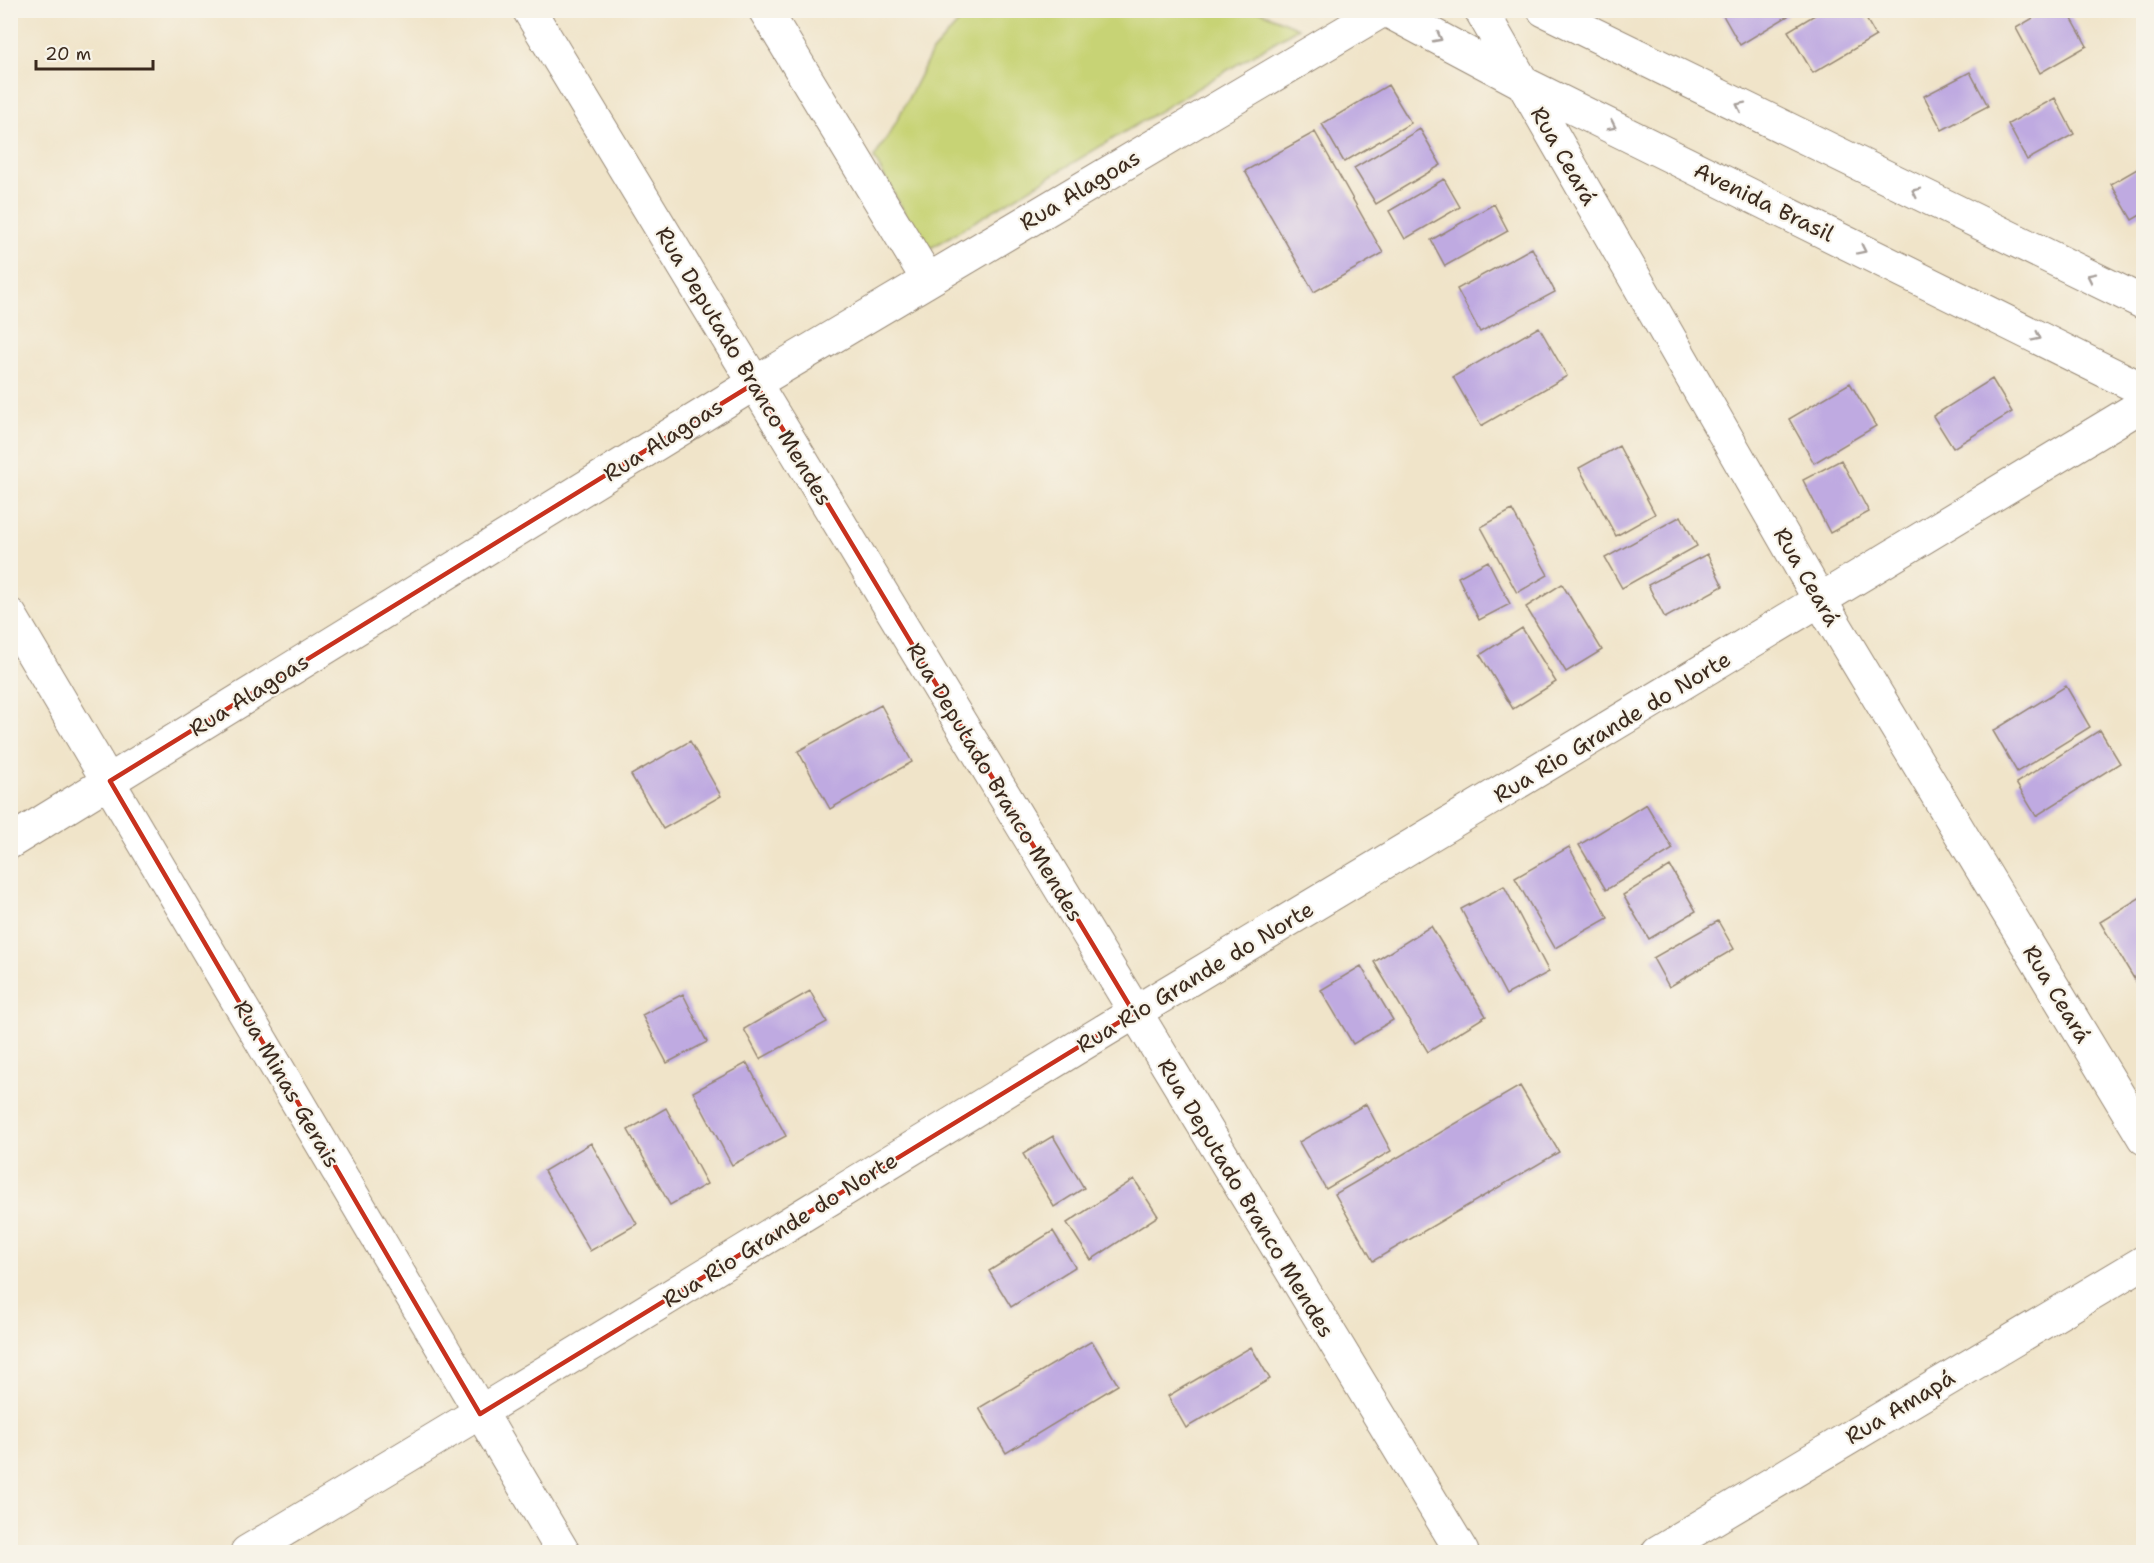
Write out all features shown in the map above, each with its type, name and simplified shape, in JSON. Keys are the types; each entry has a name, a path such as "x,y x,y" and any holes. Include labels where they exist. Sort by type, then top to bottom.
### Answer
{"street":[{"name":"Rua Deputado Branco Mendes","path":"529,10 1462,1552"},
{"path":"765,10 928,280"},
{"name":"Rua Alagoas","path":"10,842 755,383 1385,10"},
{"name":"Avenida Brasil","path":"1385,10 1521,82 2144,390"},
{"name":"Rua Ceará","path":"1480,10 1821,602 2144,1138"},
{"path":"1544,10 2144,303"},
{"name":"Rua Rio Grande do Norte","path":"247,1552 480,1414 1134,1013 1821,602 2144,404"},
{"name":"Rua Minas Gerais","path":"10,615 563,1552"},
{"name":"Rua Amapá","path":"1658,1552 2144,1262"}],"highlighted area":[{"path":"755,383 1134,1013 480,1414 110,781"}],"green space":[{"path":"969,11 1259,11 1298,28 926,251 874,158 893,128 932,52"}],"building":[{"path":"1720,10 1785,10 1788,16 1740,45"},
{"path":"1823,10 1861,10 1876,36 1813,73 1788,31"},
{"path":"2047,10 2067,10 2087,46 2040,73 2016,28"},
{"path":"1970,72 1988,106 1942,130 1924,96"},
{"path":"1388,85 1411,123 1344,162 1322,124"},
{"path":"2055,98 2074,134 2027,160 2008,124"},
{"path":"1420,129 1441,165 1376,204 1354,168"},
{"path":"1315,132 1383,253 1314,292 1245,171"},
{"path":"2144,165 2144,213 2132,220 2111,184"},
{"path":"1444,179 1460,207 1405,239 1389,211"},
{"path":"1494,204 1508,231 1445,266 1431,240"},
{"path":"1532,248 1555,292 1480,332 1457,289"},
{"path":"1539,327 1567,376 1481,426 1453,377"},
{"path":"1992,379 2012,412 1953,448 1933,416"},
{"path":"1850,383 1876,426 1814,463 1789,419"},
{"path":"1619,446 1655,514 1616,536 1579,468"},
{"path":"1841,460 1869,512 1830,533 1803,480"},
{"path":"1512,510 1548,575 1517,593 1481,527"},
{"path":"1681,516 1697,546 1622,588 1605,558"},
{"path":"1707,554 1723,586 1665,618 1648,585"},
{"path":"1488,561 1510,604 1479,620 1458,577"},
{"path":"1562,584 1602,650 1566,672 1526,607"},
{"path":"1522,628 1556,682 1513,709 1480,655"},
{"path":"2066,686 2090,727 2017,772 1993,731"},
{"path":"881,705 912,762 830,809 798,751"},
{"path":"2100,730 2120,763 2036,816 2016,783"},
{"path":"690,741 721,796 663,829 631,775"},
{"path":"1646,804 1673,849 1606,890 1579,845"},
{"path":"1569,847 1608,918 1555,948 1515,878"},
{"path":"1670,866 1696,911 1649,939 1623,895"},
{"path":"1504,886 1549,972 1506,995 1461,909"},
{"path":"2144,895 2144,978 2136,982 2100,922"},
{"path":"1718,921 1734,949 1669,987 1653,958"},
{"path":"1431,926 1486,1016 1428,1052 1374,962"},
{"path":"1361,966 1393,1020 1353,1044 1321,990"},
{"path":"810,991 827,1022 760,1059 744,1029"},
{"path":"683,994 707,1042 667,1063 642,1015"},
{"path":"747,1063 786,1136 732,1165 693,1092"},
{"path":"1520,1086 1559,1152 1373,1261 1335,1194"},
{"path":"1366,1104 1391,1151 1326,1189 1299,1142"},
{"path":"666,1108 707,1184 670,1205 628,1130"},
{"path":"1053,1136 1084,1188 1054,1207 1023,1154"},
{"path":"591,1143 637,1224 590,1251 544,1171"},
{"path":"1134,1179 1158,1216 1091,1260 1067,1223"},
{"path":"1053,1231 1075,1267 1011,1307 989,1271"},
{"path":"1092,1341 1118,1385 1006,1453 979,1408"},
{"path":"1251,1347 1270,1379 1186,1428 1168,1396"}]}
